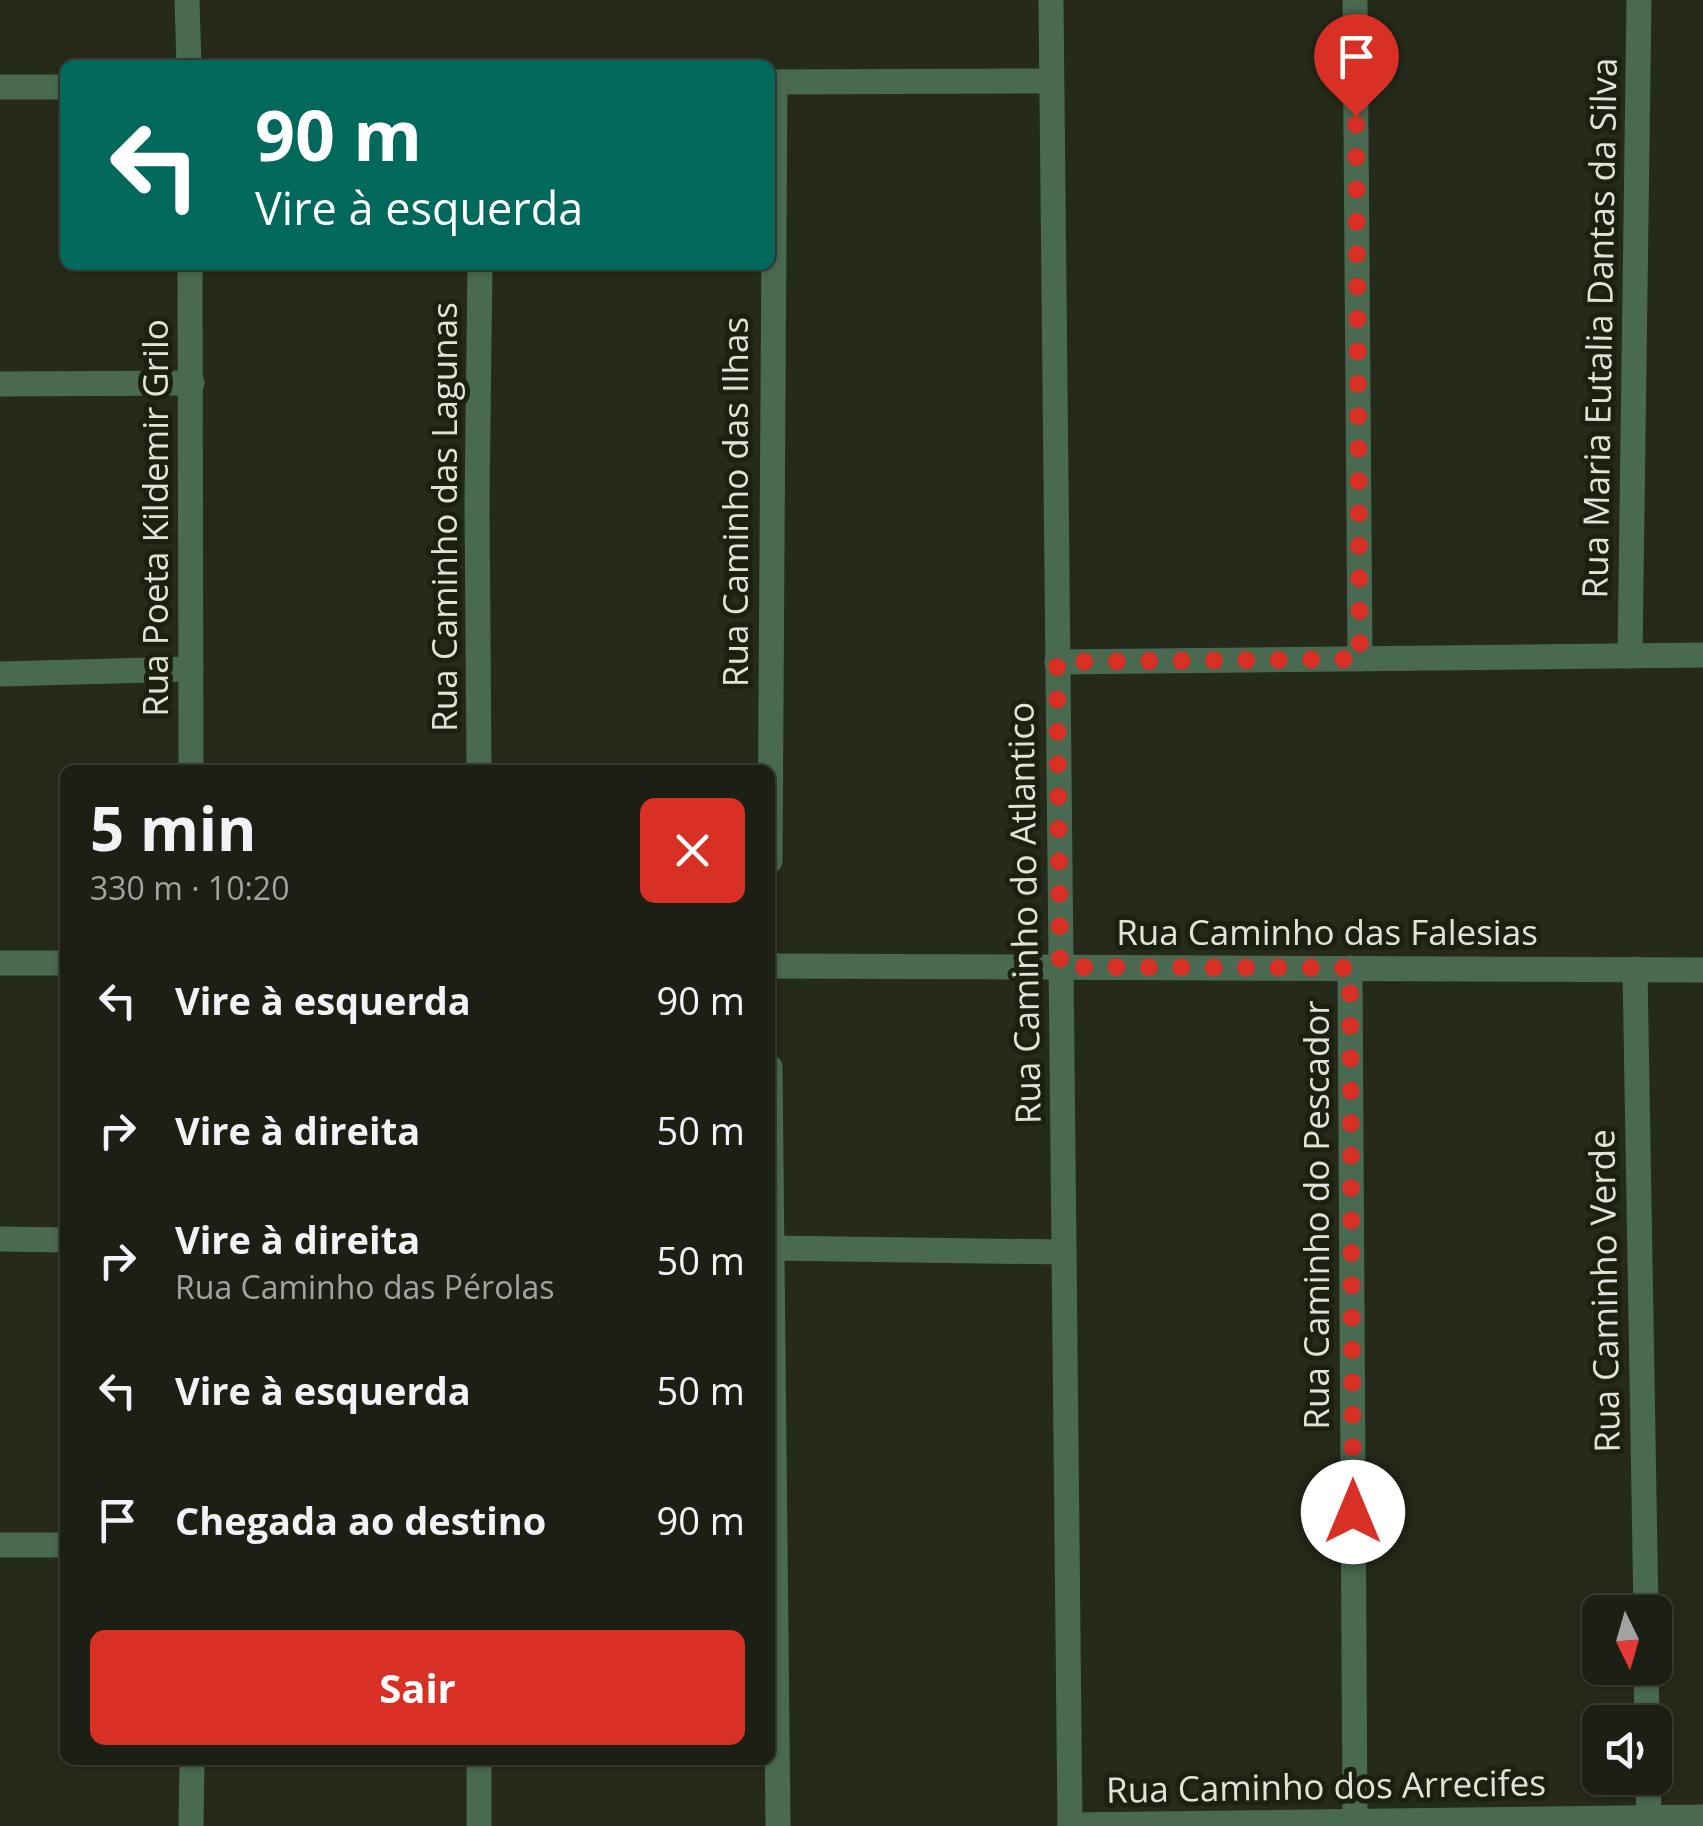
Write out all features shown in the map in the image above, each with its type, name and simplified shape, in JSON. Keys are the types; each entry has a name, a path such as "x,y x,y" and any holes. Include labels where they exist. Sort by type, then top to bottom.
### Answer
{"street":[{"path":"187,0 189,60"},
{"name":"Rua Caminho do Atlantico","path":"1051,0 1070,1826"},
{"path":"1355,0 1360,659"},
{"name":"Rua Maria Eutalia Dantas da Silva","path":"1630,656 1639,0"},
{"path":"775,82 1050,80"},
{"path":"0,87 60,86"},
{"name":"Rua Poeta Kildemir Grilo","path":"190,270 191,765"},
{"name":"Rua Caminho das Lagunas","path":"480,270 480,765"},
{"name":"Rua Caminho das Ilhas","path":"770,765 772,270"},
{"path":"0,384 192,383"},
{"path":"1057,662 1703,655"},
{"path":"0,674 192,669"},
{"path":"0,963 60,964"},
{"name":"Rua Caminho das Falesias","path":"775,966 1703,970"},
{"name":"Rua Caminho do Pescador","path":"1350,968 1355,1822"},
{"name":"Rua Caminho Verde","path":"1635,969 1646,1595"},
{"path":"0,1239 60,1240"},
{"path":"775,1248 1063,1252"},
{"path":"0,1545 60,1545"},
{"path":"775,1578 778,1826"},
{"path":"191,1826 192,1765"},
{"path":"479,1765 479,1826"},
{"path":"1648,1795 1649,1818"},
{"name":"Rua Caminho dos Arrecifes","path":"1070,1826 1703,1817"}],"route":[{"path":"1353,1512 1350,968 1060,967 1057,662 1360,659 1356,116"}]}
